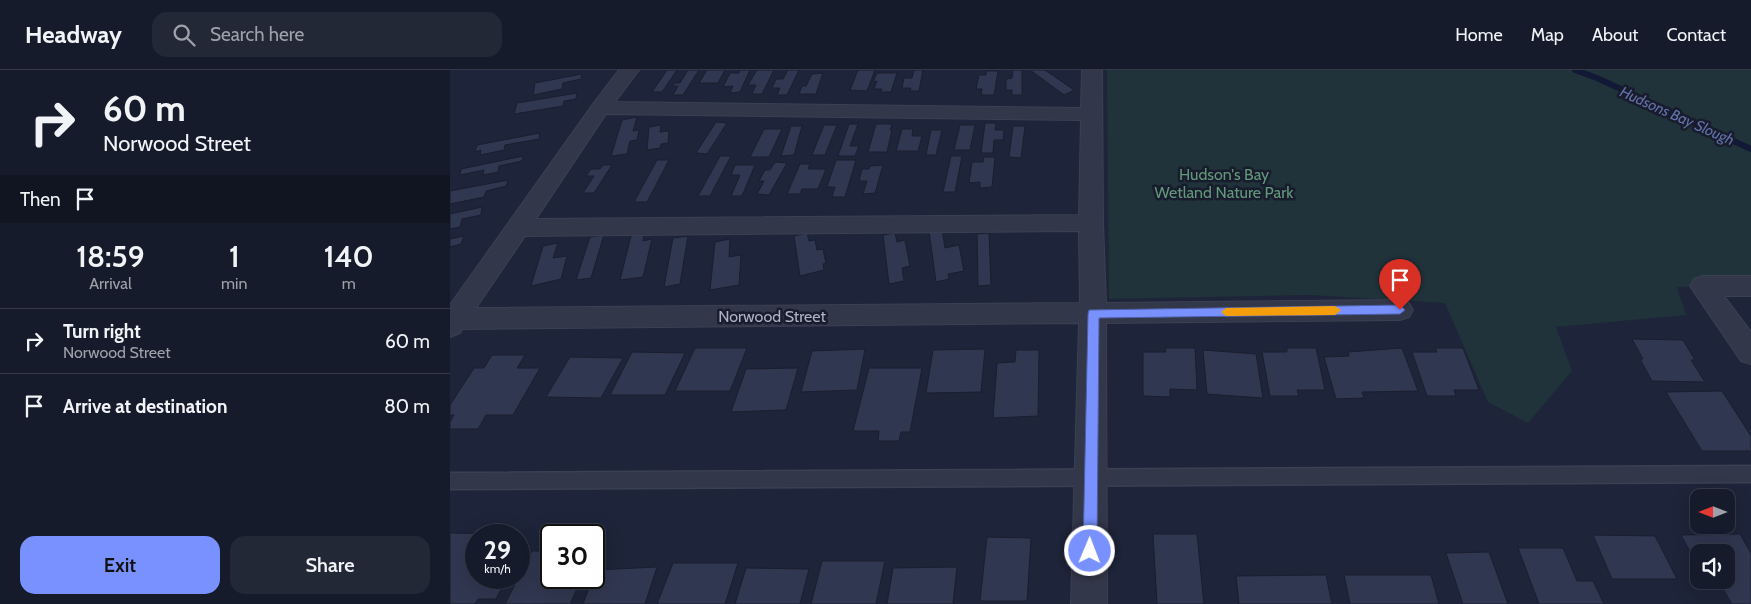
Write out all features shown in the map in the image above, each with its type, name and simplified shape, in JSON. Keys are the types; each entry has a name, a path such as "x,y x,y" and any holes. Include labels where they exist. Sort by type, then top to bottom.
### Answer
{"street":[{"path":"452,321 600,108 629,70"},
{"path":"1089,604 1093,314 1091,223 1092,70"},
{"path":"600,108 1093,114"},
{"path":"518,228 1091,223"},
{"path":"1751,286 1703,286 1751,353"},
{"name":"Norwood Street","path":"452,321 1400,310"}],"lane":[{"path":"450,481 1751,474"}],"green space":[{"name":"Hudson's Bay Wetland Nature Park","path":"1107,70 1751,70 1751,286 1677,287 1686,315 1556,327 1572,371 1528,423 1488,402 1445,303 1310,295 1109,299"}],"building":[{"path":"667,70 677,70 662,92 652,92"},
{"path":"688,70 699,70 683,95 673,95 678,86 672,86 675,83 680,83"},
{"path":"707,70 725,70 718,83 699,83"},
{"path":"740,70 750,70 740,92 730,93 733,86 723,87 730,73 739,73"},
{"path":"757,70 774,70 762,94 752,94 756,85 748,85"},
{"path":"788,70 799,70 787,95 777,95 780,88 772,88 776,79 783,79"},
{"path":"858,70 875,70 867,91 850,90"},
{"path":"914,70 923,70 919,91 910,91 911,88 902,88 904,78 912,78"},
{"path":"1013,70 1022,70 1022,95 1012,95 1012,90 1006,90 1006,79 1012,78"},
{"path":"1030,70 1045,70 1074,90 1064,95"},
{"path":"986,71 998,71 994,95 981,95 982,89 976,89 979,75 986,75"},
{"path":"823,73 816,94 799,94 802,86 806,86 812,74"},
{"path":"877,73 897,73 891,92 881,92 882,89 874,89 877,81 873,82"},
{"path":"582,74 581,79 563,83 562,89 533,95 535,83"},
{"path":"577,93 576,99 564,101 563,106 514,114 517,103"},
{"path":"637,117 633,131 639,130 637,140 630,141 627,154 611,156 622,120"},
{"path":"716,122 727,123 707,154 696,153"},
{"path":"985,123 996,123 995,130 1004,130 1003,140 994,140 993,153 981,153"},
{"path":"849,124 858,124 850,146 859,146 855,156 838,156"},
{"path":"876,124 892,124 887,152 868,152"},
{"path":"661,125 660,132 669,131 668,143 661,144 660,148 647,150 649,127"},
{"path":"824,125 837,125 825,155 812,155"},
{"path":"960,125 975,125 970,150 954,150"},
{"path":"791,126 802,126 794,155 781,156"},
{"path":"1013,126 1025,126 1021,158 1009,157"},
{"path":"764,129 782,129 769,157 750,157"},
{"path":"902,129 913,129 912,136 922,136 918,151 896,151"},
{"path":"931,130 942,130 936,155 926,155"},
{"path":"540,133 539,139 505,145 504,150 480,155 481,150 475,152 477,145"},
{"path":"523,156 522,161 499,166 498,172 483,175 484,170 460,175 461,169"},
{"path":"720,156 731,156 710,196 698,196"},
{"path":"951,156 962,156 955,192 943,192"},
{"path":"984,157 995,157 992,187 980,188 980,182 969,183 972,162 983,162"},
{"path":"657,160 669,160 647,202 634,202"},
{"path":"836,160 856,160 845,197 832,197 835,187 827,187"},
{"path":"775,162 787,163 769,195 757,194 764,181 759,181 765,170 770,170"},
{"path":"800,164 810,164 808,169 826,169 818,189 802,189 800,194 787,194"},
{"path":"603,165 612,165 594,193 583,193 594,176 586,176 591,169 600,169"},
{"path":"735,165 755,165 742,196 731,196 740,175 731,175"},
{"path":"883,165 875,193 863,194 867,181 859,181 862,169"},
{"path":"508,180 506,186 486,191 484,197 450,204 450,191"},
{"path":"482,207 481,215 462,219 460,227 450,229 450,214"},
{"path":"942,229 945,248 959,245 964,271 948,274 949,279 936,282 929,231"},
{"path":"807,233 809,241 815,240 817,250 823,249 826,263 823,264 824,270 800,276 794,236"},
{"path":"895,233 897,242 905,240 910,266 902,268 904,281 889,284 883,235"},
{"path":"989,233 991,285 978,286 977,234"},
{"path":"644,234 643,241 652,239 643,277 620,280 631,236"},
{"path":"604,235 591,278 576,280 590,237"},
{"path":"464,236 461,244 450,247 450,239"},
{"path":"688,236 680,284 664,287 673,238"},
{"path":"730,239 729,257 741,255 739,285 710,290 715,242"},
{"path":"558,243 553,258 567,256 561,279 531,286 543,246"},
{"path":"1632,339 1683,340 1695,360 1691,360 1705,382 1652,381"},
{"path":"695,348 747,348 730,391 675,391"},
{"path":"1165,348 1195,348 1197,390 1170,389 1170,397 1143,396 1143,352 1166,352"},
{"path":"1287,348 1316,348 1325,390 1297,390 1299,396 1270,396 1262,352 1287,352"},
{"path":"1402,348 1418,391 1362,392 1364,398 1336,399 1324,357 1349,356 1348,352"},
{"path":"1435,348 1463,348 1479,390 1454,390 1456,396 1427,396 1412,352 1437,352"},
{"path":"865,349 857,390 801,392 812,351"},
{"path":"985,349 981,392 926,393 933,350"},
{"path":"1016,350 1039,350 1038,416 993,418 997,363 1015,362"},
{"path":"1203,350 1256,354 1263,398 1207,394"},
{"path":"632,352 685,353 665,395 610,395"},
{"path":"492,355 525,355 517,368 540,368 513,415 486,415 478,429 450,429 450,422 454,415 450,415 450,405 474,368 484,368"},
{"path":"570,357 623,358 601,398 546,397"},
{"path":"798,368 786,410 731,412 746,369"},
{"path":"869,368 922,368 910,432 901,432 899,441 878,441 879,431 853,431"},
{"path":"1722,391 1751,436 1751,451 1702,451 1666,392"},
{"path":"450,533 465,533 465,589 501,589 496,599 478,599 475,604 450,604"},
{"path":"1153,534 1197,534 1204,604 1157,604"},
{"path":"1740,534 1751,553 1751,604 1732,604 1723,589 1735,589 1735,544 1690,544 1690,552 1681,535"},
{"path":"1593,535 1655,536 1677,579 1612,579"},
{"path":"987,537 1031,538 1027,601 980,601"},
{"path":"1518,548 1563,548 1577,581 1593,581 1604,604 1539,604"},
{"path":"532,551 540,551 540,589 577,589 570,604 505,604 513,589 530,589 530,555"},
{"path":"1489,552 1508,604 1463,604 1446,553"},
{"path":"822,561 885,561 876,604 811,604"},
{"path":"673,563 738,563 725,604 657,604"},
{"path":"657,567 645,604 583,604 589,589 605,589 605,570"},
{"path":"957,567 953,604 887,604 893,568"},
{"path":"746,568 809,569 800,604 735,604"},
{"path":"1326,575 1332,604 1239,604 1236,576"},
{"path":"1344,575 1431,575 1439,604 1350,604"}],"waterway":[{"name":"Hudsons Bay Slough","path":"1575,70 1597,78 1751,149"}],"slow traffic":[{"path":"1226,312 1335,310"}],"route":[{"path":"1090,551 1093,314 1400,310"}]}
